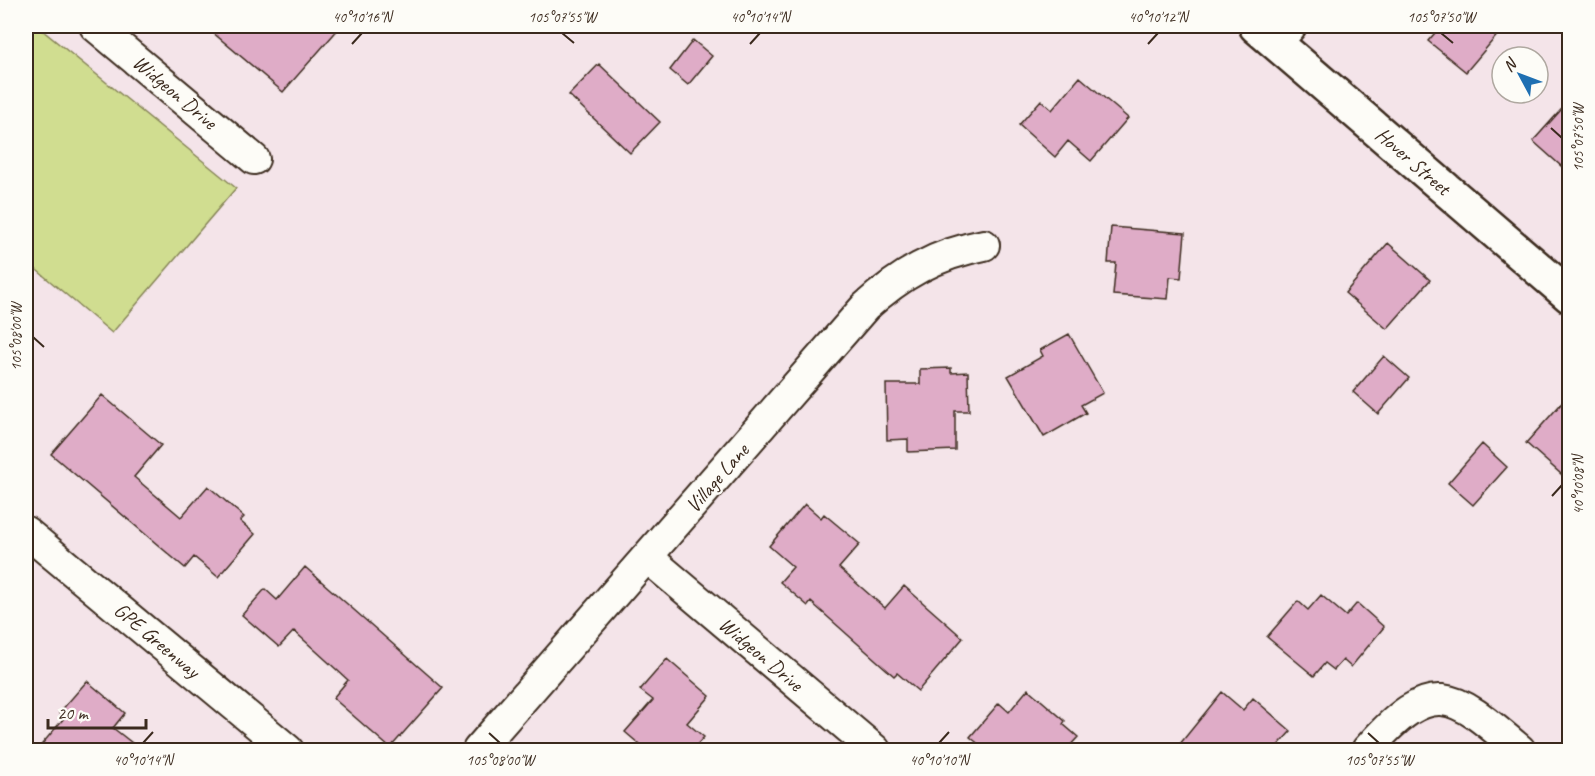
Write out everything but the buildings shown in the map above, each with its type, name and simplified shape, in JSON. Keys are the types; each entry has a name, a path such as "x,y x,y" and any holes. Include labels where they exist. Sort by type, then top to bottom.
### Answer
{"main road":[{"name":"Hover Street","path":"1274,31 1568,293"}],"street":[{"name":"Widgeon Drive","path":"99,27 254,159"},
{"name":"Village Lane","path":"478,750 865,307 900,278 919,267 949,254 984,245"},
{"name":"GPE Greenway","path":"26,531 288,750"},
{"name":"Widgeon Drive","path":"647,557 876,750"},
{"path":"1367,750 1400,716 1437,699 1451,700 1465,706 1520,750"}],"green space":[{"path":"26,26 37,26 236,188 112,333 26,261"}]}
